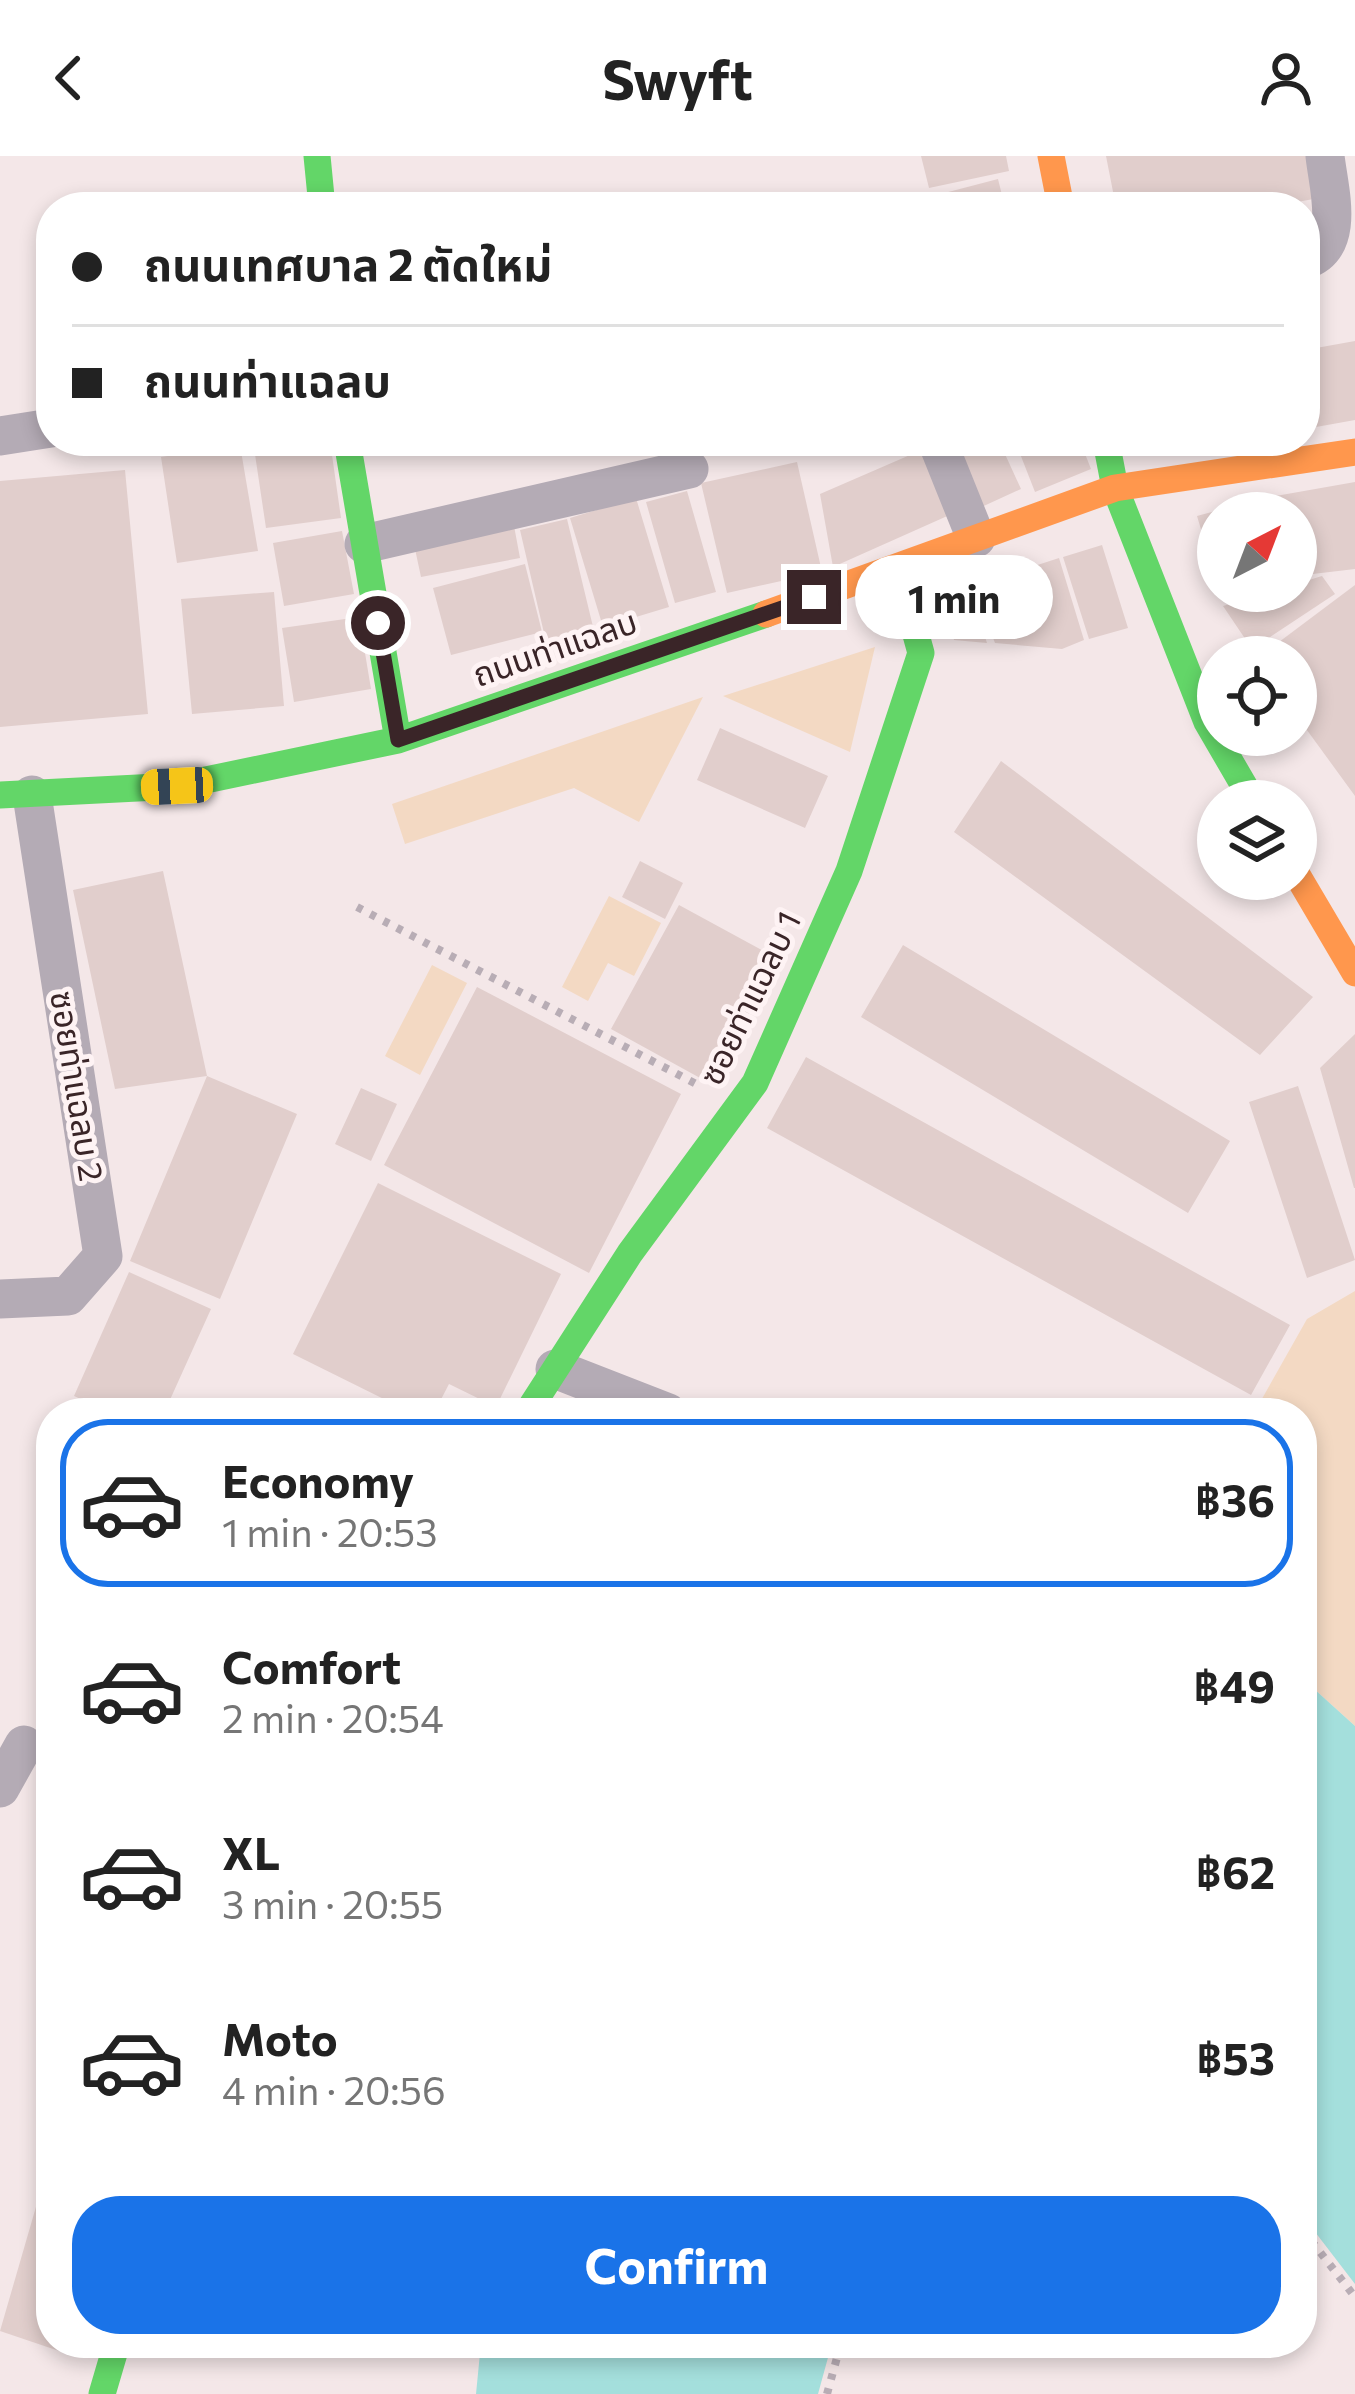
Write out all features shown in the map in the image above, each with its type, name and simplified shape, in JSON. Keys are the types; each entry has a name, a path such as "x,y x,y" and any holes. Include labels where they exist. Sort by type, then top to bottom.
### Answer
{"street":[{"path":"317,156 321,192"},
{"path":"1051,156 1057,192"},
{"path":"1320,252 1330,240 1325,156"},
{"path":"0,436 36,430"},
{"name":"ถนนท่าแฉลบ","path":"16,795 177,786 398,740 1115,488 1355,452"},
{"path":"349,456 398,740"},
{"path":"943,456 976,538"},
{"path":"1109,456 1115,488 1207,722 1241,780"},
{"path":"364,544 689,469"},
{"name":"ซอยท่าแฉลบ 1","path":"537,1398 631,1253 755,1083 849,871 921,653 898,568"},
{"name":"ซอยท่าแฉลบ 2","path":"0,1299 68,1296 104,1256 16,795"},
{"path":"1312,900 1355,973"},
{"path":"555,1369 629,1398"},
{"path":"0,1788 24,1745"},
{"path":"102,2394 113,2358"}],"path":[{"path":"357,907 739,1106"},
{"path":"1317,2248 1355,2297"},
{"path":"827,2394 837,2358"}],"shaded area":[{"path":"875,647 850,752 723,696"},
{"path":"703,697 639,822 574,788 405,844 392,804"},
{"path":"609,896 661,923 634,976 608,963 588,1001 562,987"},
{"path":"432,965 467,983 420,1075 385,1056"},
{"path":"1355,1291 1355,1726 1317,1692 1317,1398 1262,1398 1307,1319"}],"water":[{"path":"1317,1692 1355,1726 1355,2284 1317,2235"},
{"path":"480,2358 828,2358 818,2394 476,2394"}],"building":[{"path":"921,156 1006,156 1009,171 929,188"},
{"path":"1106,156 1317,156 1325,197 1320,198 1320,192 1113,192"},
{"path":"998,179 1001,192 948,192"},
{"path":"1355,341 1355,420 1320,426 1320,347"},
{"path":"242,456 258,551 177,563 161,457"},
{"path":"255,456 332,456 341,518 266,528"},
{"path":"908,456 938,456 963,509 833,567 820,494"},
{"path":"950,456 1006,456 1021,489 975,510"},
{"path":"1021,456 1086,456 1091,469 1035,492"},
{"path":"797,462 822,572 727,593 701,483"},
{"path":"125,470 148,714 0,727 0,481"},
{"path":"1355,482 1355,569 1317,574 1317,492 1299,492"},
{"path":"687,491 716,592 675,603 646,502"},
{"path":"636,498 669,607 603,627 570,518"},
{"path":"512,515 520,558 421,577 412,535"},
{"path":"567,519 595,635 547,646 520,530"},
{"path":"342,531 354,594 284,606 273,543"},
{"path":"1102,545 1128,628 1089,639 1063,557"},
{"path":"1059,558 1084,640 1062,649 995,643 973,586"},
{"path":"525,564 542,632 451,655 433,588"},
{"path":"1322,576 1335,594 1317,606 1317,578"},
{"path":"968,585 987,643 954,640 939,596"},
{"path":"1355,585 1355,796 1317,744 1317,636 1287,636"},
{"path":"274,592 284,706 192,714 181,599"},
{"path":"1227,612 1308,612 1272,636 1243,636"},
{"path":"359,617 371,689 294,702 282,628"},
{"path":"720,728 828,776 805,828 697,780"},
{"path":"1001,761 1313,997 1260,1055 954,832"},
{"path":"640,861 683,883 665,919 622,897"},
{"path":"163,871 207,1076 115,1089 73,890"},
{"path":"679,905 778,959 711,1084 611,1029"},
{"path":"903,945 1230,1141 1188,1213 861,1017"},
{"path":"477,987 681,1094 589,1273 384,1165"},
{"path":"1355,1034 1355,1188 1354,1188 1320,1068"},
{"path":"806,1057 1290,1325 1251,1395 767,1128"},
{"path":"207,1076 297,1114 220,1299 130,1261"},
{"path":"1298,1086 1355,1260 1307,1278 1249,1102"},
{"path":"361,1088 397,1104 371,1161 335,1144"},
{"path":"378,1183 561,1274 500,1398 478,1398 449,1384 442,1398 382,1398 293,1354"},
{"path":"129,1272 211,1309 171,1398 74,1396"},
{"path":"36,2207 36,2343 0,2331"}],"traffic: fast":[{"path":"317,156 321,192"},
{"path":"350,456 398,740"},
{"path":"1109,456 1115,488 1207,722 1241,780"},
{"path":"537,1398 630,1253 755,1083 849,871 921,653 898,569"},
{"path":"0,795 177,786 398,740 766,614"},
{"path":"102,2394 113,2358"}],"traffic: slow":[{"path":"1051,156 1058,192"},
{"path":"766,614 1115,488 1355,452"},
{"path":"1312,900 1355,973"}],"route":[{"path":"378,623 398,740 814,597"}]}
